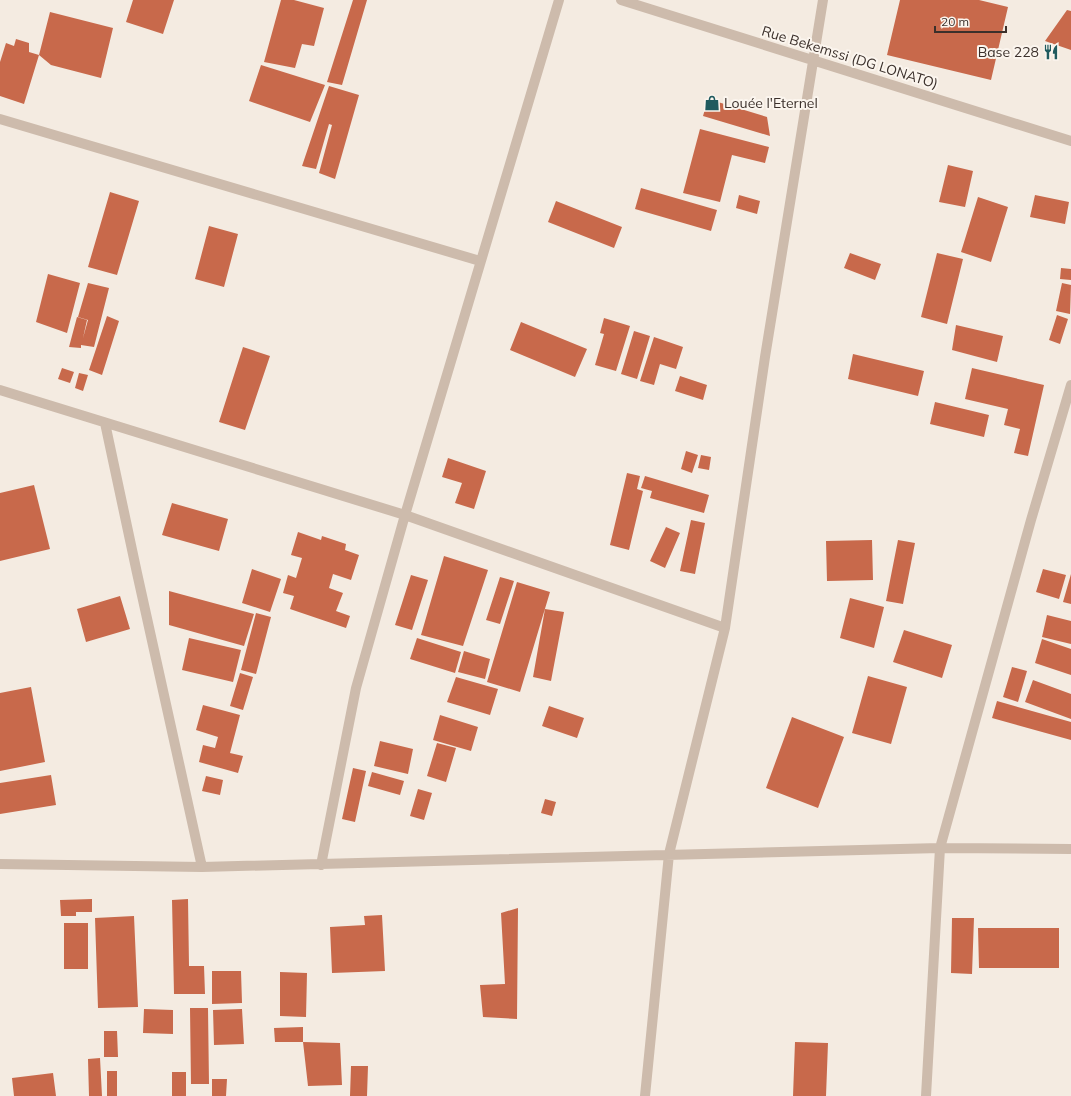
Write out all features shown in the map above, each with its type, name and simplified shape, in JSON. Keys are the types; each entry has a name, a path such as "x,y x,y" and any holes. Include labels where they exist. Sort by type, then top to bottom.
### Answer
{"street":[{"path":"321,864 356,688 405,515 559,0"},
{"name":"Rue Bekemssi (DG LONATO)","path":"621,0 1071,141"},
{"path":"645,1096 669,854 725,628 765,357 823,0"},
{"path":"0,119 480,261"},
{"path":"926,1096 940,848 1029,528 1071,385"},
{"path":"0,390 405,515 725,628"},
{"path":"105,422 202,867"},
{"path":"0,864 202,867 940,848 1071,849"}],"building":[{"path":"133,0 174,0 163,34 126,22"},
{"path":"281,0 294,0 324,8 314,46 302,44 295,68 264,62"},
{"path":"353,0 367,0 342,85 327,82"},
{"path":"900,0 979,0 1008,7 991,80 887,55"},
{"path":"1067,10 1071,11 1071,50 1045,41"},
{"path":"50,12 113,28 101,78 51,65 39,55"},
{"path":"16,39 29,43 29,52 39,55 24,104 0,96 0,62 6,43 14,46"},
{"path":"261,65 325,85 310,122 249,101"},
{"path":"329,86 359,95 335,179 319,173 332,125 329,124 316,169 302,166"},
{"path":"708,99 767,117 770,136 703,116"},
{"path":"700,129 769,147 765,163 732,155 720,202 683,193"},
{"path":"948,165 973,171 965,207 939,202"},
{"path":"641,188 717,210 711,231 635,209"},
{"path":"110,192 139,201 117,275 88,267"},
{"path":"739,195 760,201 757,214 736,208"},
{"path":"1035,195 1069,202 1065,224 1030,217"},
{"path":"978,197 1008,207 991,262 961,252"},
{"path":"556,201 622,227 614,248 548,222"},
{"path":"209,226 238,234 224,287 195,279"},
{"path":"850,253 881,264 875,280 844,268"},
{"path":"937,253 963,259 947,324 921,317"},
{"path":"1061,268 1071,269 1071,280 1060,279"},
{"path":"48,274 80,283 67,333 36,322"},
{"path":"88,283 109,288 94,347 81,345 81,348 69,347 77,317 87,320 83,338 88,320 78,317"},
{"path":"1062,283 1071,285 1070,314 1056,311"},
{"path":"1057,315 1068,319 1060,344 1049,340"},
{"path":"107,316 119,321 102,375 89,370"},
{"path":"604,318 630,326 616,371 595,365 604,334 600,333"},
{"path":"521,322 587,349 575,377 510,350"},
{"path":"956,325 1003,336 997,362 952,350"},
{"path":"634,331 650,336 637,379 621,374"},
{"path":"654,337 683,347 676,369 660,364 654,385 640,381"},
{"path":"243,347 270,356 245,430 219,422"},
{"path":"853,354 924,371 918,396 848,379"},
{"path":"62,368 74,372 70,383 58,379"},
{"path":"972,368 1044,385 1028,456 1014,453 1020,429 1004,425 1008,409 965,399"},
{"path":"79,373 88,375 83,391 75,388"},
{"path":"680,376 707,385 703,400 675,391"},
{"path":"935,402 989,415 984,437 930,424"},
{"path":"686,451 698,455 692,473 681,469"},
{"path":"701,455 711,457 709,470 698,468"},
{"path":"448,458 486,471 474,509 455,503 462,483 442,477"},
{"path":"627,473 640,476 637,489 643,491 629,550 610,545"},
{"path":"645,476 709,495 704,513 650,498 652,491 641,488"},
{"path":"34,485 50,549 0,561 0,493"},
{"path":"172,503 228,519 219,551 162,535"},
{"path":"691,520 705,523 695,574 680,571"},
{"path":"666,527 680,533 665,568 650,561"},
{"path":"298,532 321,540 322,536 346,544 345,550 359,555 351,580 333,574 329,588 343,593 336,611 350,616 346,628 290,609 294,596 283,593 288,575 296,578 302,558 291,555"},
{"path":"872,540 873,580 827,581 826,541"},
{"path":"898,540 915,543 903,604 886,601"},
{"path":"444,556 488,570 463,646 421,635"},
{"path":"252,569 281,579 270,612 242,603"},
{"path":"1043,569 1066,575 1059,599 1036,592"},
{"path":"1071,574 1071,604 1063,602"},
{"path":"411,575 428,580 412,630 395,625"},
{"path":"500,577 514,581 500,624 486,620"},
{"path":"517,582 550,592 520,692 487,682"},
{"path":"169,591 254,614 244,646 169,625"},
{"path":"120,596 130,629 86,642 77,609"},
{"path":"850,598 884,607 874,648 840,638"},
{"path":"545,609 564,612 551,681 533,677"},
{"path":"256,613 271,617 256,674 241,670"},
{"path":"1047,615 1071,621 1071,644 1042,637"},
{"path":"904,630 952,645 942,678 893,662"},
{"path":"189,638 241,650 233,682 182,670"},
{"path":"417,638 461,652 455,673 410,659"},
{"path":"1042,639 1071,649 1071,675 1035,663"},
{"path":"464,651 490,659 485,679 458,672"},
{"path":"1012,667 1027,671 1018,702 1003,697"},
{"path":"240,673 253,677 243,710 230,706"},
{"path":"868,676 907,687 891,744 852,733"},
{"path":"456,677 498,689 490,715 447,702"},
{"path":"1033,680 1071,694 1071,719 1025,702"},
{"path":"31,687 45,762 0,771 0,693"},
{"path":"997,701 1071,722 1071,740 992,718"},
{"path":"203,705 240,715 230,753 243,756 238,773 199,762 203,745 215,748 218,737 196,730"},
{"path":"549,706 584,718 577,738 542,726"},
{"path":"440,715 478,727 471,751 433,740"},
{"path":"792,717 844,737 818,808 766,788"},
{"path":"380,741 413,749 408,774 374,766"},
{"path":"437,743 456,748 446,782 427,776"},
{"path":"353,768 366,771 355,822 342,819"},
{"path":"372,772 404,781 400,795 368,786"},
{"path":"51,775 56,805 0,814 0,783"},
{"path":"206,776 223,780 220,795 202,791"},
{"path":"418,789 432,793 424,820 410,816"},
{"path":"545,799 556,802 552,816 541,813"},
{"path":"92,899 92,912 76,912 76,916 61,916 60,900"},
{"path":"188,899 189,966 204,966 205,994 174,994 172,900"},
{"path":"518,908 517,1019 483,1017 480,985 505,984 501,913"},
{"path":"382,915 385,971 332,973 330,927 365,925 364,916"},
{"path":"134,916 138,1007 98,1008 95,918"},
{"path":"952,918 974,918 972,974 951,973"},
{"path":"64,923 88,923 88,969 64,969"},
{"path":"978,928 1059,928 1059,968 979,968"},
{"path":"212,971 241,971 242,1003 212,1004"},
{"path":"280,972 307,973 306,1017 280,1016"},
{"path":"190,1008 208,1008 209,1084 191,1084"},
{"path":"144,1009 173,1010 173,1034 143,1033"},
{"path":"242,1009 244,1044 214,1045 213,1010"},
{"path":"303,1027 303,1042 275,1042 274,1028"},
{"path":"104,1031 117,1031 118,1057 104,1057"},
{"path":"303,1042 340,1043 342,1085 308,1086"},
{"path":"795,1042 828,1043 826,1096 793,1096"},
{"path":"100,1058 102,1096 89,1096 88,1059"},
{"path":"351,1066 368,1066 367,1096 350,1096"},
{"path":"107,1071 117,1071 117,1096 107,1096"},
{"path":"172,1072 186,1072 186,1096 172,1096"},
{"path":"53,1073 56,1096 14,1096 12,1078"},
{"path":"212,1079 227,1079 226,1096 212,1096"}],"place":[{"name":"Base 228","path":"1051,52"},
{"name":"Louée l'Eternel","path":"712,103"}]}
